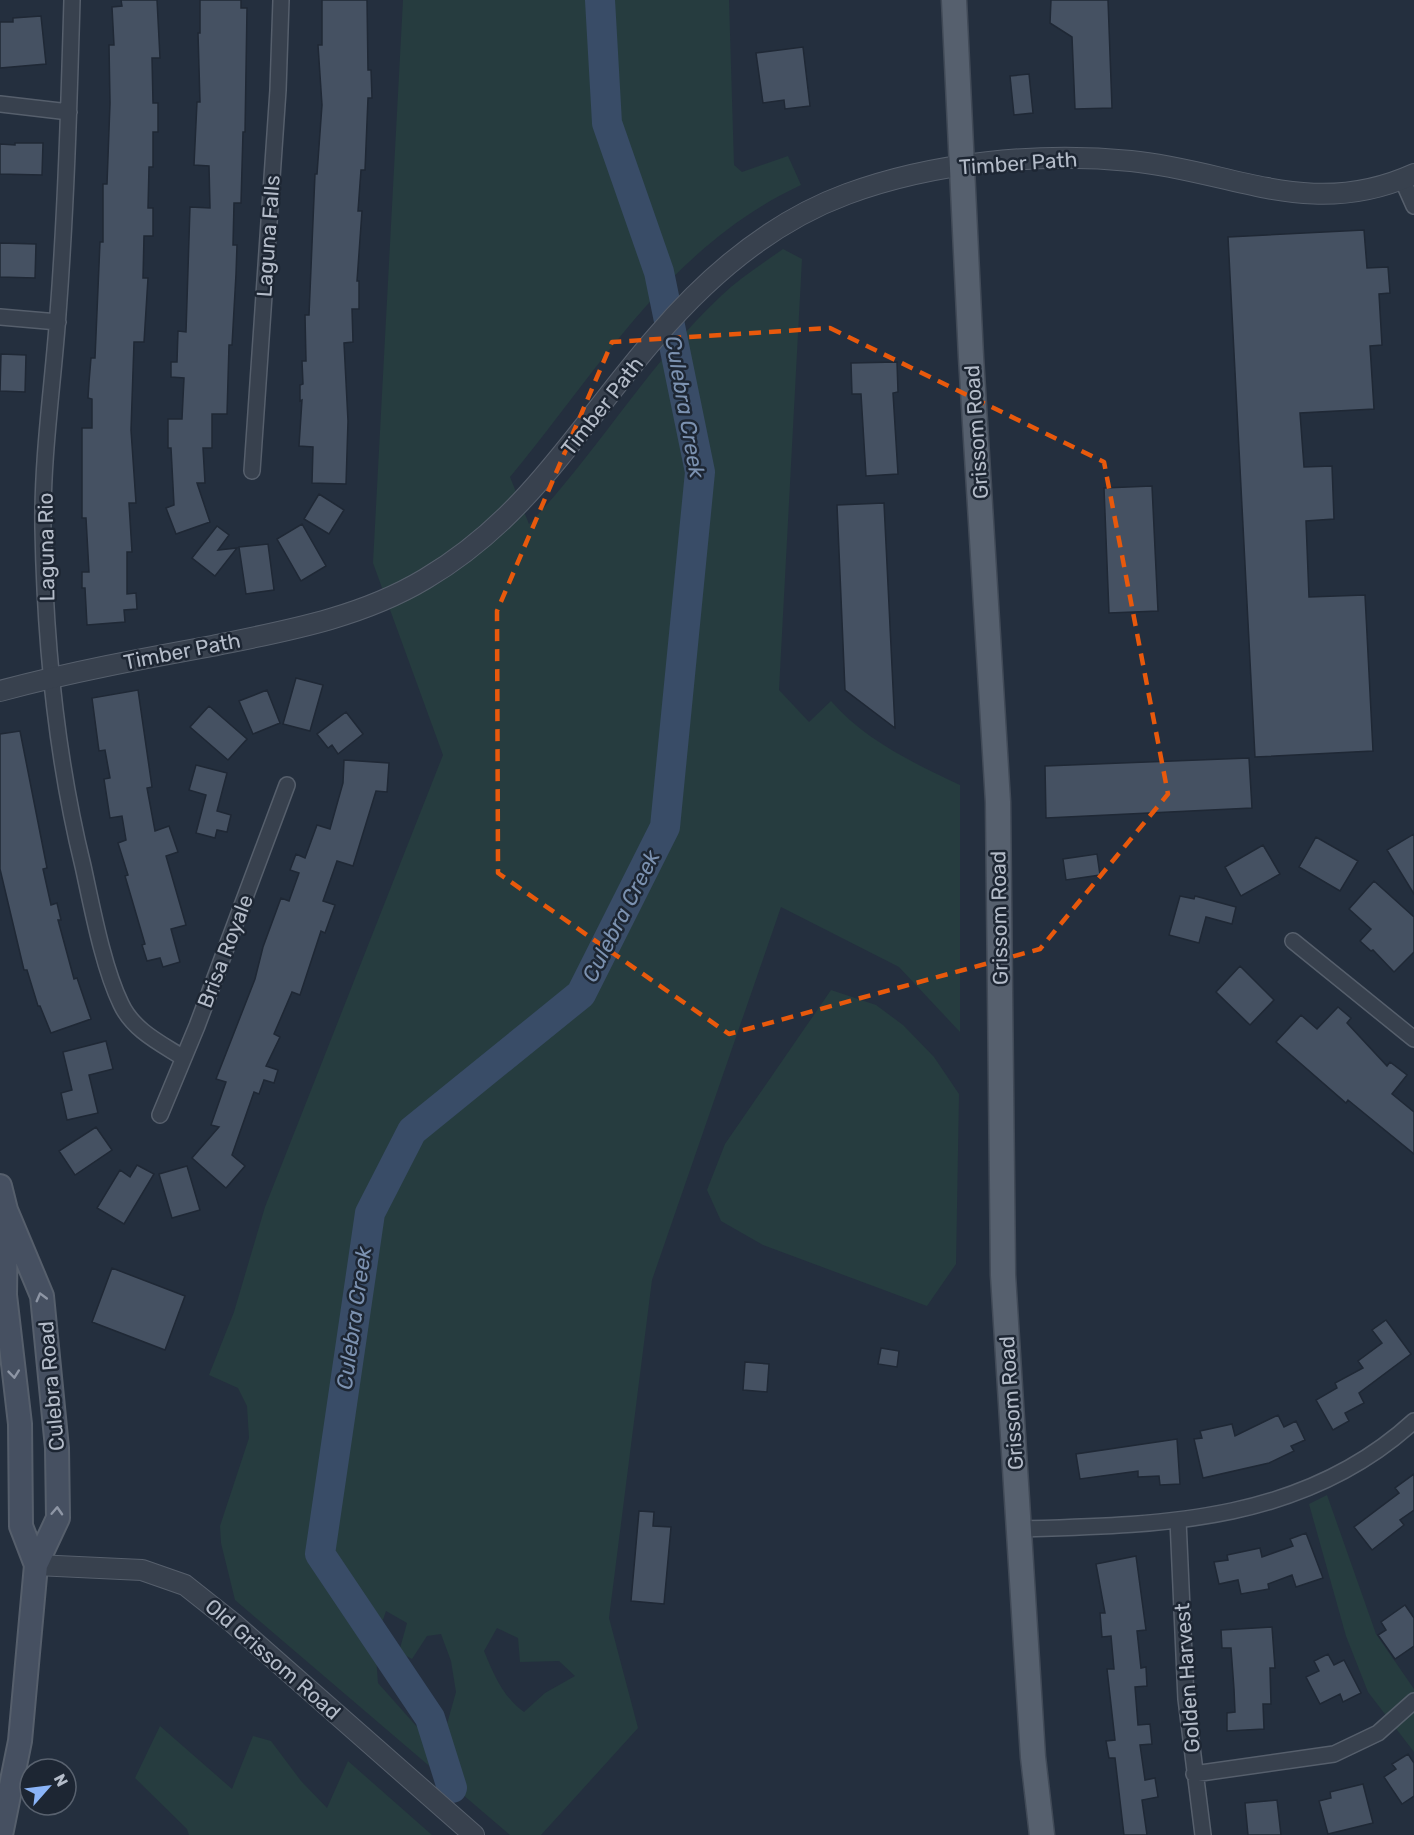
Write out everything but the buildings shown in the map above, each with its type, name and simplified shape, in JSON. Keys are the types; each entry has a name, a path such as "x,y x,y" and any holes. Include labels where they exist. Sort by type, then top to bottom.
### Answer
{"main road":[{"name":"Grissom Road","path":"954,0 998,802 1003,1275 1033,1757 1042,1835"},
{"name":"Culebra Road","path":"0,1186 6,1210 42,1296 49,1345 57,1448 58,1518 36,1565 20,1741 1,1835"},
{"name":"Culebra Road","path":"6,1210 5,1295 20,1424 21,1526 36,1565"}],"street":[{"name":"Laguna Rio","path":"72,0 69,112 58,322 47,436 43,526 47,632 62,764 78,848 95,921 121,1005 139,1029 182,1057"},
{"name":"Laguna Falls","path":"252,471 278,90 281,0"},
{"path":"0,104 69,112"},
{"name":"Timber Path","path":"0,691 52,677 302,628 364,608 424,580 476,543 524,502 655,338 730,262 764,237 802,215 844,195 904,175 962,165 1053,158 1135,161 1270,190 1300,193 1355,191 1382,187 1408,176"},
{"path":"1408,176 1414,206"},
{"path":"0,317 58,322"},
{"name":"Brisa Royale","path":"159,1114 197,1026 287,785"},
{"path":"1293,941 1414,1039"},
{"path":"1019,1529 1178,1520 1232,1512 1271,1503 1306,1491 1340,1474 1396,1437 1414,1421"},
{"name":"Golden Harvest","path":"1178,1520 1186,1699 1203,1835"},
{"name":"Old Grissom Road","path":"36,1565 142,1570 185,1585 233,1623 474,1835"},
{"path":"1194,1774 1334,1754 1378,1733 1414,1701"}],"highlighted area":[{"path":"830,328 1104,462 1168,794 1040,949 729,1034 498,873 497,611 612,342"}],"green space":[{"path":"403,0 729,0 734,165 742,172 788,156 801,185 754,211 712,242 674,276 607,353 510,477 529,524 578,468 670,350 721,296 743,277 783,249 802,259 779,690 809,722 831,701 844,715 874,739 907,759 960,785 960,1032 899,967 781,907 652,1280 609,1618 638,1728 541,1835 510,1835 235,1600 221,1543 220,1526 249,1438 247,1406 238,1388 209,1375 234,1312 265,1207 443,755 373,563","holes":["386,1611 407,1623 399,1652 412,1659 427,1636 441,1634 451,1661 456,1692 447,1724 418,1728 378,1683 375,1643","497,1628 518,1638 520,1662 559,1661 575,1676 545,1693 524,1712 510,1700 484,1651"]},
{"path":"831,990 876,1005 903,1025 934,1057 959,1094 956,1264 927,1306 763,1245 721,1221 707,1190 725,1144"},
{"path":"1327,1495 1376,1634 1414,1689 1414,1752 1368,1692 1346,1636 1309,1504"},
{"path":"160,1726 232,1789 253,1736 271,1741 301,1781 327,1808 348,1761 432,1835 189,1835 187,1829 135,1778"}],"waterway":[{"name":"Culebra Creek","path":"452,1788 430,1718 320,1554 370,1213 412,1131 581,994 665,827 700,472 659,272 607,123 600,0"}]}
